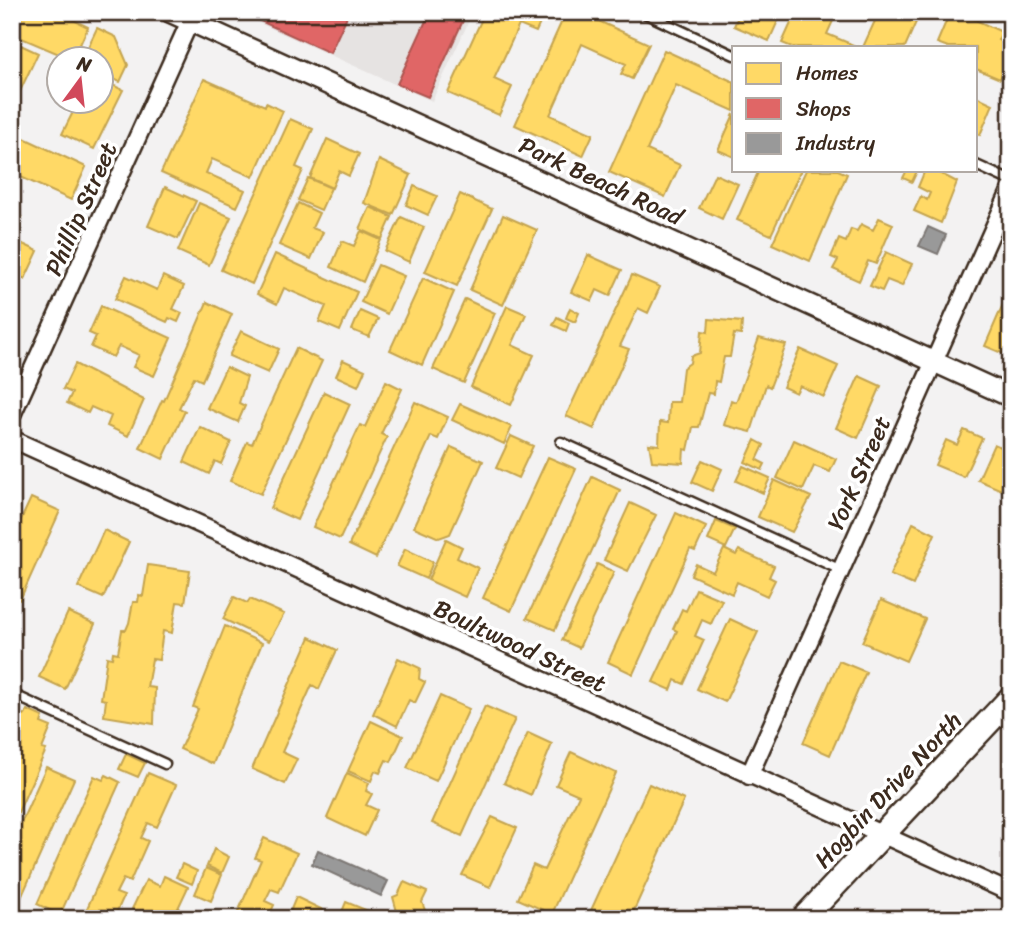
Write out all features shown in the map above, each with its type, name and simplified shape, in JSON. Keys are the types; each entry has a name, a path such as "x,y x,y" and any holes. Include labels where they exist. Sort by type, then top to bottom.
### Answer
{"main road":[{"name":"Hogbin Drive North","path":"803,919 1011,698"}],"street":[{"name":"Park Beach Road","path":"170,12 1011,397"},
{"name":"Phillip Street","path":"12,415 190,21"},
{"name":"York Street","path":"749,776 1011,189"},
{"name":"Boultwood Street","path":"12,439 1011,893"}],"lane":[{"path":"642,12 732,54"},
{"path":"978,165 1011,181"},
{"path":"561,442 841,570"},
{"path":"12,694 165,764"}],"shaded area":[{"path":"235,12 473,12 432,101"}],"building: Homes":[{"path":"20,12 57,12 88,27 79,46 46,46 46,48 12,34"},
{"path":"485,12 545,12 536,32 519,25 494,79 512,87 499,115 448,93"},
{"path":"566,12 579,12 649,44 632,79 621,74 626,64 582,44 550,115 593,134 583,156 515,125"},
{"path":"740,12 782,12 769,41 734,26"},
{"path":"796,12 837,12 827,34 856,46 790,46 782,43"},
{"path":"879,12 920,13 905,46 863,46"},
{"path":"950,12 958,12 1002,32 998,40 1011,45 1011,54 1000,79 978,70 978,46 945,46 937,43"},
{"path":"97,28 116,37 128,65 120,82 116,80 116,46 88,46"},
{"path":"12,41 38,53 12,108"},
{"path":"664,50 732,81 732,110 676,85 647,150 680,165 665,197 609,172"},
{"path":"204,79 265,106 266,103 283,111 253,177 212,159 206,173 245,190 237,207 161,173"},
{"path":"116,87 123,90 116,104"},
{"path":"978,97 993,104 978,134"},
{"path":"71,116 110,116 94,149 62,134"},
{"path":"732,118 732,156 718,150"},
{"path":"290,119 313,129 296,167 303,170 252,284 221,270"},
{"path":"24,138 86,167 71,200 12,173 12,163"},
{"path":"327,139 359,154 349,176 339,171 332,188 310,178"},
{"path":"379,160 411,175 393,215 364,203"},
{"path":"758,172 800,172 771,235 737,220"},
{"path":"805,172 847,174 810,261 772,244"},
{"path":"906,172 917,172 912,182 903,178"},
{"path":"924,172 938,172 957,182 941,223 914,211 921,196 927,200 930,193 918,187"},
{"path":"715,174 738,184 722,219 699,208"},
{"path":"308,178 331,188 321,210 298,200"},
{"path":"414,186 437,196 428,215 406,205"},
{"path":"165,187 196,201 178,239 148,226"},
{"path":"460,194 492,209 457,286 425,272"},
{"path":"199,203 231,217 209,265 178,251"},
{"path":"298,203 319,213 312,228 323,232 311,259 279,245"},
{"path":"370,207 392,217 382,239 360,229"},
{"path":"12,213 21,217 12,235"},
{"path":"503,215 537,230 503,305 470,290"},
{"path":"401,217 424,227 409,262 385,251"},
{"path":"879,218 893,224 876,264 868,261 859,281 833,269 838,260 831,257 839,239 846,242 851,229 857,231 861,224 873,230"},
{"path":"361,231 381,240 363,282 331,267 342,241 354,246"},
{"path":"12,239 38,251 25,279 12,273"},
{"path":"886,252 912,264 902,286 887,280 882,291 870,286"},
{"path":"275,254 357,292 340,331 319,322 326,306 284,288 277,304 257,294"},
{"path":"588,255 622,270 610,296 597,290 592,301 571,292"},
{"path":"378,265 404,276 387,314 361,302"},
{"path":"632,275 660,287 648,313 638,308 620,346 629,349 594,429 566,416"},
{"path":"126,276 157,290 163,276 184,286 173,309 182,313 178,322 169,318 167,322 115,299"},
{"path":"423,278 454,292 422,365 390,350"},
{"path":"1011,289 1011,357 985,346"},
{"path":"465,299 495,313 464,383 433,369"},
{"path":"207,302 232,314 202,381 194,377 179,408 185,411 163,459 140,448 162,400 164,401"},
{"path":"101,306 171,338 154,376 133,367 139,355 119,346 113,357 91,347 96,336 89,333"},
{"path":"507,306 526,314 512,345 534,355 511,405 471,387"},
{"path":"570,308 579,313 575,322 566,318"},
{"path":"360,311 378,319 369,337 352,330"},
{"path":"557,317 569,323 566,331 553,325"},
{"path":"709,319 742,322 741,335 734,334 730,357 724,357 719,382 715,381 714,394 708,393 699,427 693,427 688,450 684,449 683,463 652,461 649,444 659,445 660,422 668,423 669,402 679,402 683,368 690,363 691,356 700,353 702,331 708,332"},
{"path":"241,331 279,349 268,373 229,356"},
{"path":"759,338 786,345 770,387 766,385 751,432 724,425 731,400 736,402"},
{"path":"296,348 322,361 261,494 230,481 247,442 252,444"},
{"path":"800,349 838,366 824,397 800,386 796,393 783,387"},
{"path":"343,360 365,370 358,386 336,376"},
{"path":"75,364 144,400 128,436 107,426 111,416 91,407 88,413 67,403 72,393 63,389"},
{"path":"226,367 247,377 239,403 245,406 238,422 207,408"},
{"path":"859,376 881,386 858,438 836,428"},
{"path":"386,381 402,389 381,434 387,437 340,539 313,527 360,425 365,427"},
{"path":"324,392 350,404 297,520 270,508"},
{"path":"415,402 448,417 438,439 431,436 376,558 349,545"},
{"path":"460,404 512,427 504,444 452,420"},
{"path":"200,427 231,442 221,464 215,461 209,474 184,462"},
{"path":"964,430 982,438 964,477 935,465 946,440 957,445"},
{"path":"511,436 533,446 518,478 496,468"},
{"path":"755,440 764,445 757,460 765,464 762,470 745,462"},
{"path":"794,440 836,459 830,472 814,466 803,490 777,478"},
{"path":"1004,440 1011,443 1011,475 1004,491 978,480 994,444 1001,447"},
{"path":"451,447 483,461 450,534 439,538 414,527"},
{"path":"548,457 576,469 511,611 483,598"},
{"path":"702,460 722,469 712,491 692,482"},
{"path":"743,466 770,478 763,493 736,481"},
{"path":"592,477 620,490 555,630 527,618"},
{"path":"774,480 811,497 792,532 758,517"},
{"path":"31,498 60,511 20,600 12,596 12,539"},
{"path":"630,503 656,515 628,571 604,560"},
{"path":"676,513 706,527 695,551 690,549 633,674 608,662"},
{"path":"716,521 735,529 726,548 708,540"},
{"path":"913,523 935,534 913,585 890,575"},
{"path":"104,530 129,542 103,598 78,587"},
{"path":"446,539 462,547 457,558 478,568 465,597 428,580"},
{"path":"405,549 433,562 426,579 397,566"},
{"path":"724,549 736,555 739,550 774,566 769,577 775,580 767,596 737,582 732,594 691,575 696,564 713,572"},
{"path":"597,564 614,572 579,648 562,640"},
{"path":"148,565 190,571 185,603 177,602 172,633 163,631 159,660 152,659 147,687 155,688 154,724 104,716 106,700 101,699 107,657 112,658 113,652 118,653 122,630 126,630 129,623 133,602 138,602 139,595 143,596"},
{"path":"696,589 722,600 711,624 702,620 695,636 704,640 684,684 675,680 671,690 653,682 677,631 673,629 682,609 686,611"},
{"path":"234,597 247,603 250,599 284,614 269,641 223,619"},
{"path":"881,600 925,619 906,661 862,642"},
{"path":"68,612 95,624 65,689 39,677"},
{"path":"730,619 758,632 725,702 697,689"},
{"path":"225,626 262,643 213,764 180,749 198,709 193,707"},
{"path":"310,637 337,650 319,689 312,685 282,752 297,759 285,784 252,769"},
{"path":"398,658 420,668 419,679 425,682 415,703 409,700 397,726 373,714"},
{"path":"839,661 866,672 830,755 803,743"},
{"path":"440,696 469,709 436,781 407,768"},
{"path":"485,706 515,719 462,836 432,823"},
{"path":"27,710 43,717 41,723 51,727 42,749 46,750 12,826 12,744 17,746 19,741 12,738 12,717 15,711 25,715"},
{"path":"371,721 403,736 391,762 386,760 380,773 375,771 371,781 348,771"},
{"path":"528,733 552,744 531,795 504,783"},
{"path":"571,752 616,773 552,914 518,899 533,865 544,870 579,795 556,785"},
{"path":"126,754 145,763 138,777 119,769"},
{"path":"46,767 74,779 21,898 12,894 12,843"},
{"path":"148,773 176,785 157,827 148,823 141,838 148,841 130,882 123,879 116,893 124,896 114,918 107,915 105,919 93,919 84,915"},
{"path":"347,773 369,783 366,791 372,794 366,805 377,810 365,836 327,818"},
{"path":"106,775 120,782 60,915 37,904 94,776 103,780"},
{"path":"649,784 684,800 630,919 587,919"},
{"path":"492,817 517,828 490,887 462,875"},
{"path":"264,838 297,853 279,892 271,889 265,901 274,905 268,919 235,919 261,860 255,858"},
{"path":"214,849 229,857 222,873 207,866"},
{"path":"182,864 197,871 192,884 176,877"},
{"path":"206,868 222,875 211,901 195,894"},
{"path":"164,876 188,887 173,919 144,919 146,915 132,909 146,880 160,886"},
{"path":"404,882 427,892 422,902 428,919 399,919 393,897 398,895"},
{"path":"296,897 323,910 319,919 287,919"},
{"path":"346,902 373,913 370,919 339,919"}],"building: Shops":[{"path":"241,12 349,12 330,53"},
{"path":"430,12 467,12 428,97 397,84"}],"building: Industry":[{"path":"928,227 946,235 938,254 919,246"},
{"path":"318,850 388,881 381,896 312,864"}]}
